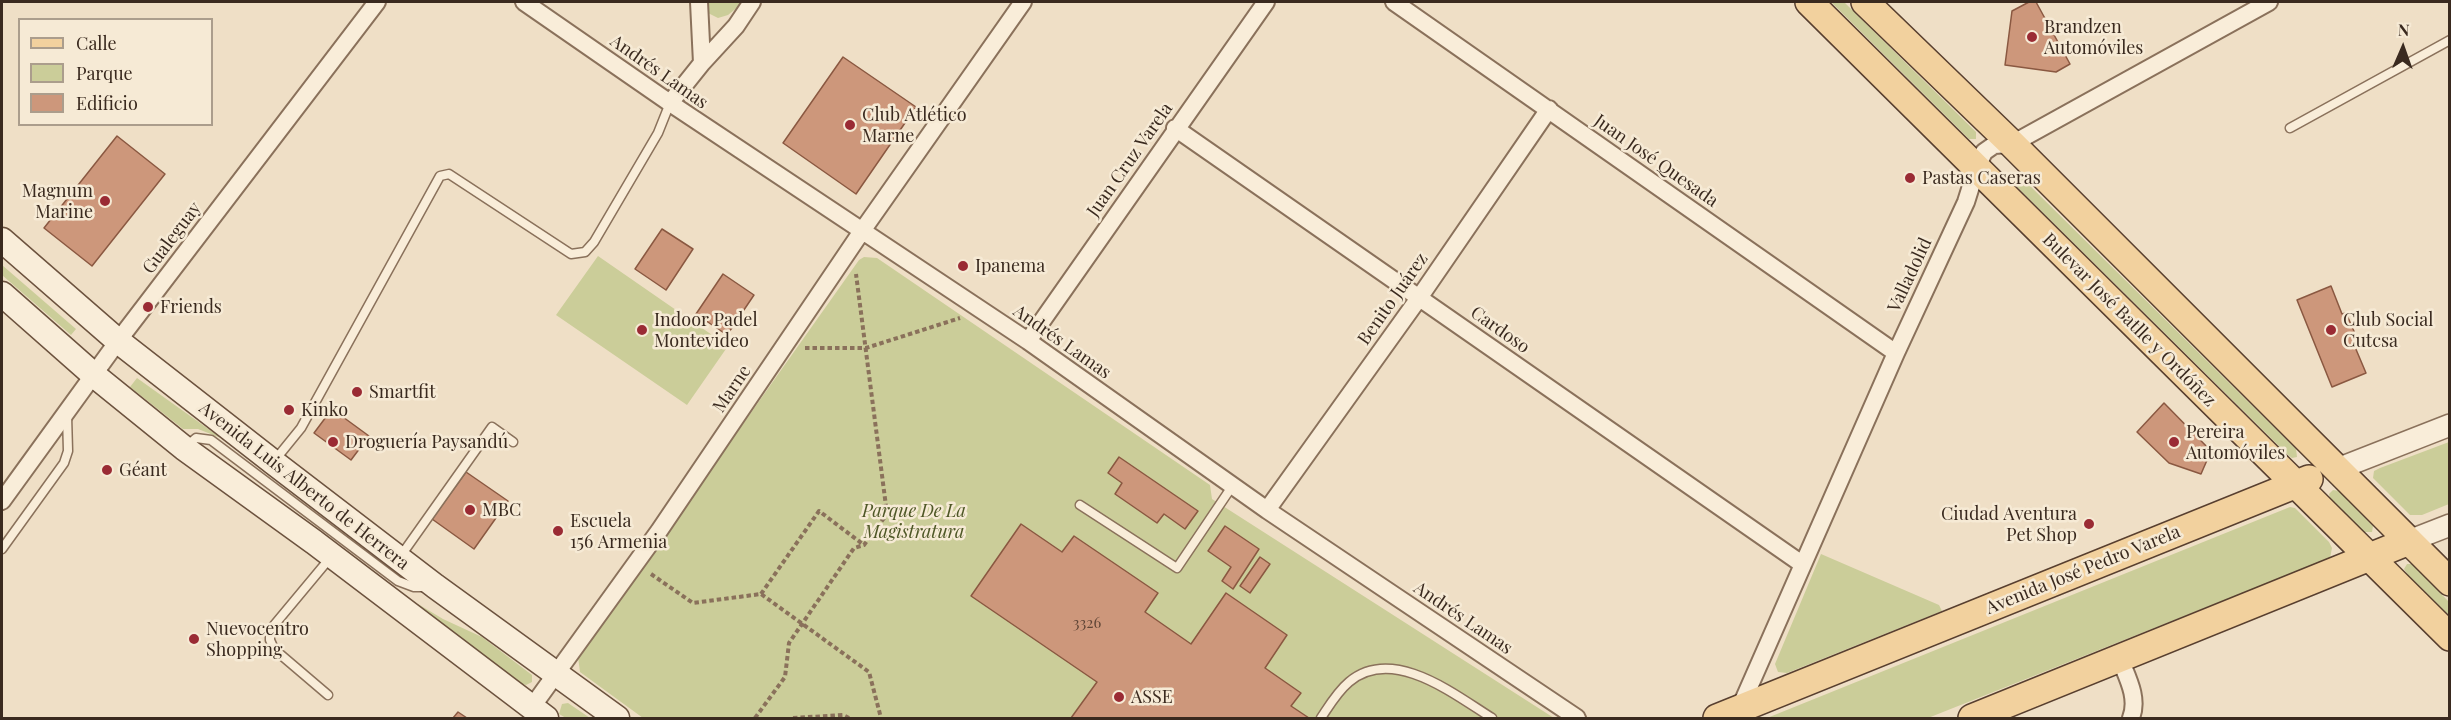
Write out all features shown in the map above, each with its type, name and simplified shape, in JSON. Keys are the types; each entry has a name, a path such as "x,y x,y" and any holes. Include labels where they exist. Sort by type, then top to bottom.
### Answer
{"main road":[{"name":"Bulevar José Batlle y Ordóñez","path":"1809,2 2450,638"},
{"path":"1865,2 2012,144 2335,470 2450,582"},
{"name":"Avenida Luis Alberto de Herrera","path":"2,240 118,341 273,462 435,586 617,718"},
{"name":"Avenida Luis Alberto de Herrera","path":"2,294 94,376 184,448 333,556 539,713"},
{"name":"Avenida José Pedro Varela","path":"1728,714 2295,483 2335,470"},
{"path":"1972,718 2409,541"}],"street":[{"name":"Gualeguay","path":"2,501 118,341 377,2"},
{"name":"Andrés Lamas","path":"524,2 670,103 1028,341 1267,510 1577,718"},
{"path":"699,2 702,63"},
{"path":"670,103 736,26 752,2"},
{"name":"Marne","path":"539,713 555,674 635,564 862,231 1023,2"},
{"name":"Juan Cruz Varela","path":"1028,341 1175,128 1266,2"},
{"name":"Juan José Quesada","path":"1394,2 1896,353"},
{"name":"Valladolid","path":"1728,714 1802,564 1966,202 1984,152 1994,145 2012,144 2265,2"},
{"name":"Benito Juárez","path":"1267,510 1419,298 1549,109"},
{"name":"Cardoso","path":"1175,128 1802,564"},
{"name":"Avenida José Pedro Varela","path":"2335,470 2450,425"},
{"path":"2409,541 2450,525"},
{"path":"2120,658 2132,689 2134,702 2131,718"}],"lane":[{"path":"2290,128 2450,40"},
{"path":"273,462 301,428 440,176 449,174 571,254 585,252 594,242 657,133 670,103"},
{"path":"2,549 64,463 68,451 67,414"},
{"path":"399,559 492,427 513,442"},
{"path":"184,448 196,438 211,440 398,581 414,587 435,586"},
{"path":"1080,505 1177,568 1233,485"},
{"path":"328,695 274,649 270,640 270,630 333,556"},
{"path":"1323,718 1337,694 1351,680 1373,670 1391,670 1430,678 1492,718"}],"path":[{"path":"755,718 785,677 789,643 801,624 854,548 864,544 887,514 852,246"},
{"path":"783,348 866,348 944,322 983,312"},
{"path":"761,594 819,511 864,544"},
{"path":"635,564 693,603 761,594 869,672 881,718"},
{"path":"793,718 843,715 849,718"}],"green space":[{"path":"703,2 744,2 728,15 718,18 708,13"},
{"path":"1831,2 1844,2 1976,132 1976,139 1969,139"},
{"path":"2016,174 2296,449 2297,457 2292,458 2288,455 2012,182"},
{"name":"Indoor Padel Montevideo","path":"598,256 728,346 687,405 556,315"},
{"name":"Parque De La Magistratura","path":"864,257 877,258 1210,485 1212,499 1554,718 643,718 580,672 578,657 859,260"},
{"path":"2,265 76,329 71,335 2,275"},
{"path":"137,378 221,438 198,429 183,429 130,387"},
{"path":"2449,442 2449,504 2422,515 2410,515 2373,478 2374,471 2380,468"},
{"path":"2333,490 2339,491 2373,526 2372,532 2364,532 2330,498 2329,494"},
{"path":"2290,507 2295,508 2329,542 2332,548 2330,558 1928,718 1767,718"},
{"path":"1821,554 1939,605 1942,611 1787,673 1778,672 1775,664"},
{"path":"2407,564 2412,564 2449,602 2449,616 2408,575 2404,569"},
{"path":"418,604 443,619 482,637 532,675 532,682 526,685 520,683 416,606"},
{"path":"568,703 590,718 566,718 559,714 562,704"}],"building":[{"name":"Brandzen Automóviles","path":"2029,2 2036,2 2070,64 2056,72 2005,65 2012,11"},
{"name":"Club Atlético Marne","path":"843,57 916,107 856,194 783,143"},
{"name":"Magnum Marine","path":"117,136 165,174 92,266 44,228"},
{"path":"662,229 693,249 666,290 635,269"},
{"path":"723,274 754,295 727,335 696,314"},
{"name":"Club Social Cutcsa","path":"2331,286 2342,314 2346,313 2360,345 2355,347 2366,373 2332,387 2297,300"},
{"name":"Pereira Automóviles","path":"2164,403 2211,451 2201,474 2169,463 2137,432"},
{"path":"332,409 369,436 351,460 314,433"},
{"path":"1119,457 1198,511 1185,529 1164,514 1157,523 1115,494 1122,483 1108,473"},
{"name":"MBC","path":"466,472 508,501 474,549 432,519"},
{"path":"1021,524 1062,552 1074,536 1158,593 1145,612 1191,644 1226,593 1287,635 1265,668 1301,693 1291,706 1309,718 1071,718 1097,682 971,596"},
{"path":"1225,526 1259,549 1233,589 1222,581 1231,567 1208,551"},
{"path":"1260,557 1270,564 1250,593 1240,586"},
{"path":"458,712 467,718 453,718"}],"place":[{"name":"Brandzen Automóviles","path":"2032,37"},
{"name":"Club Atlético Marne","path":"850,125"},
{"name":"Pastas Caseras","path":"1910,178"},
{"name":"Magnum Marine","path":"105,201"},
{"name":"Ipanema","path":"963,266"},
{"name":"Friends","path":"148,307"},
{"name":"Indoor Padel Montevideo","path":"642,330"},
{"name":"Club Social Cutcsa","path":"2331,330"},
{"name":"Smartfit","path":"357,392"},
{"name":"Kinko","path":"289,410"},
{"name":"Droguería Paysandú","path":"333,442"},
{"name":"Pereira Automóviles","path":"2174,442"},
{"name":"Géant","path":"107,470"},
{"name":"MBC","path":"470,510"},
{"name":"Ciudad Aventura Pet Shop","path":"2089,524"},
{"name":"Escuela 156 Armenia","path":"558,531"},
{"name":"Nuevocentro Shopping","path":"194,639"},
{"name":"ASSE","path":"1119,697"}]}
